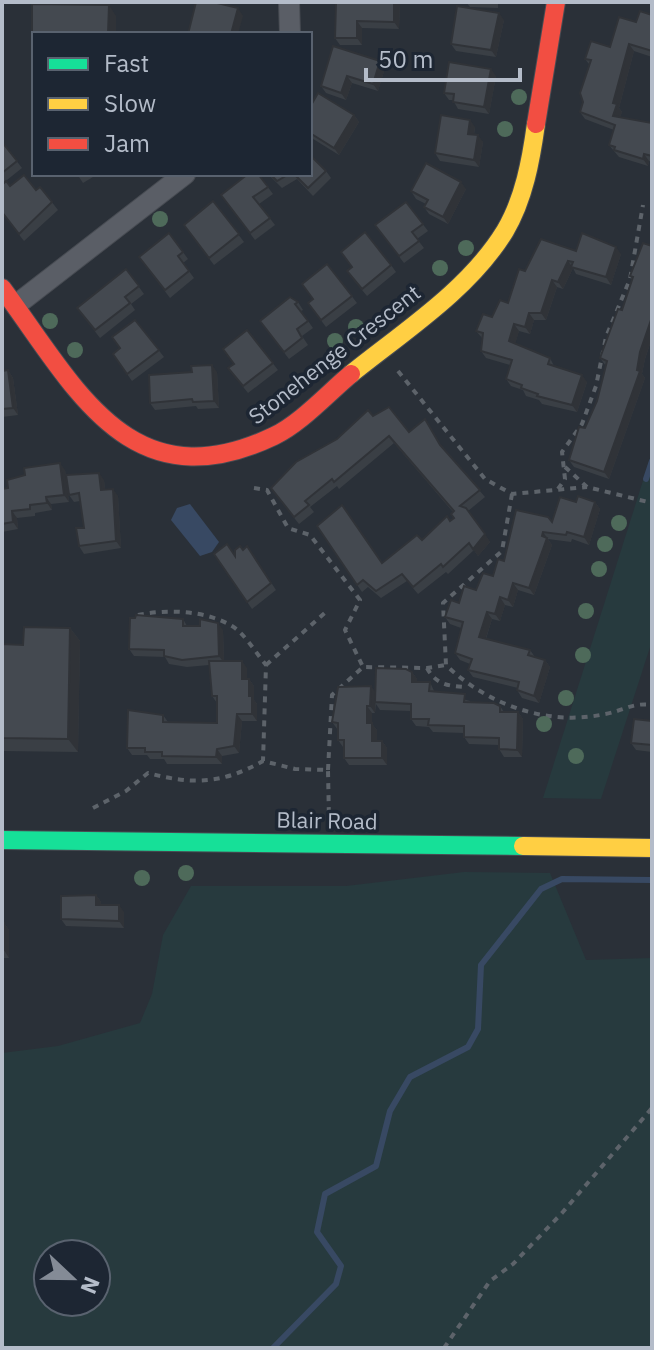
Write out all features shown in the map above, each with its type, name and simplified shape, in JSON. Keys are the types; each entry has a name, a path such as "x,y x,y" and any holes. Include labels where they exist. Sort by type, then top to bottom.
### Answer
{"street":[{"path":"289,2 290,32"},
{"name":"Stonehenge Crescent","path":"2,288 85,403 129,442 152,452 200,454 245,450 276,435 447,296 483,262 506,229 529,170 556,2"},
{"path":"16,305 182,176"},
{"name":"Blair Road","path":"2,840 652,848"}],"path":[{"path":"558,489 565,479 562,452 582,424 596,386 606,337 630,279 643,205"},
{"path":"398,371 485,479 512,494 587,487 652,503"},
{"path":"563,465 587,487"},
{"path":"254,488 267,490 288,528 310,535 360,600 345,630 363,667"},
{"path":"512,494 502,551 443,603 446,665 469,687 522,711 572,718 606,714 637,703 652,705"},
{"path":"138,615 158,611 196,614 233,627 266,665 263,761"},
{"path":"266,665 327,611"},
{"path":"329,821 332,695 363,667 427,668 446,665"},
{"path":"427,668 432,677 445,685 469,687"},
{"path":"93,808 126,791 148,773 180,781 235,777 263,761 295,769 328,770"},
{"path":"444,1348 490,1281 513,1264 562,1213 652,1108"}],"green space":[{"path":"652,452 652,641 601,799 543,798"},
{"path":"464,872 550,873 586,960 652,958 652,1348 2,1348 2,1053 58,1046 140,1023 152,994 163,935 191,886 346,886"}],"water":[{"path":"190,504 219,542 212,552 200,556 171,520 177,508"}],"building":[{"path":"196,2 213,2 238,8 232,32 188,32"},
{"path":"336,2 394,2 394,22 357,21 357,38 335,38"},
{"path":"32,4 109,5 108,32 32,32"},
{"path":"457,6 499,13 491,50 451,44"},
{"path":"640,11 652,15 652,51 629,44 613,103 617,104 613,116 652,123 652,156 644,154 643,159 614,150 615,147 609,145 615,125 580,112 583,102 580,93 591,60 585,59 591,41 610,47 619,17 636,22"},
{"path":"333,46 380,61 373,84 347,76 341,93 321,86"},
{"path":"449,62 491,69 484,107 453,102 454,94 444,93"},
{"path":"318,93 354,115 334,148 312,134 312,104"},
{"path":"441,115 470,120 468,134 478,135 474,160 435,153"},
{"path":"2,142 17,161 2,173"},
{"path":"312,157 326,171 308,188 296,176 312,176"},
{"path":"426,163 461,182 443,217 424,207 428,200 411,191"},
{"path":"24,175 36,190 40,187 52,202 19,234 2,212 2,185 6,181 10,186"},
{"path":"245,176 260,176 268,187 253,197 270,218 250,233 221,195"},
{"path":"213,201 239,234 209,258 184,225"},
{"path":"406,202 423,224 412,232 419,241 399,256 375,225"},
{"path":"365,232 391,265 362,289 347,271 352,267 341,252"},
{"path":"169,233 183,252 178,256 189,271 165,290 139,257"},
{"path":"582,233 616,247 606,277 571,267 573,262 568,261 558,282 552,280 541,313 529,313 525,327 514,324 509,341 550,358 548,364 582,375 572,405 537,396 521,388 522,385 506,379 512,360 481,351 483,333 476,331 483,314 492,317 500,300 508,303 519,269 525,271 541,239 576,251"},
{"path":"643,243 652,246 652,320 640,352 637,370 640,371 604,472 569,460 579,427 585,428 597,401 607,361 600,358 618,309 622,310 633,277 630,276"},
{"path":"327,264 352,296 321,320 308,303 313,299 302,284"},
{"path":"126,269 139,286 125,297 130,303 95,330 77,308"},
{"path":"290,297 298,302 295,304 308,321 297,329 302,338 284,352 260,321"},
{"path":"135,320 159,350 127,374 113,354 120,348 112,337"},
{"path":"247,330 273,363 243,386 228,368 234,364 223,349"},
{"path":"212,365 214,401 193,402 192,399 150,403 149,375 192,372 191,366"},
{"path":"8,370 13,408 2,409 2,371"},
{"path":"389,407 409,432 425,419 440,445 480,490 460,506 466,508 485,534 473,549 469,543 443,567 441,564 413,587 402,574 376,591 363,580 357,585 317,526 342,505 382,563 417,535 422,540 447,516 450,521 454,518 451,514 454,511 389,436 334,482 332,479 305,501 309,505 294,517 271,488 296,462 337,439 368,410 373,416"},
{"path":"60,463 64,495 46,497 47,503 30,505 30,509 12,511 13,522 2,524 2,489 8,488 7,480 25,475 24,468"},
{"path":"99,473 101,490 113,489 116,541 79,546 76,528 84,528 79,493 69,495 66,475"},
{"path":"578,496 595,502 584,537 567,532 566,535 543,532 542,536 547,538 529,588 513,583 508,600 500,597 495,614 487,612 479,637 530,650 528,655 545,660 534,696 517,690 519,682 468,670 472,659 455,653 463,622 445,617 451,600 459,603 464,586 476,590 483,573 493,576 498,559 504,561 516,510 548,517 552,522 560,497 576,502"},
{"path":"227,544 235,556 235,550 240,546 243,550 247,546 271,583 247,602 214,554"},
{"path":"136,615 183,619 183,626 200,626 200,619 218,623 219,656 182,660 164,656 164,650 129,649 130,618"},
{"path":"24,627 70,628 68,739 2,738 2,644 23,645"},
{"path":"209,661 242,661 242,679 249,679 252,714 237,714 234,746 217,749 216,757 162,756 162,752 145,752 145,748 127,748 128,710 163,715 163,722 217,723 217,696 212,696"},
{"path":"376,668 406,669 412,672 412,682 430,682 429,691 465,694 464,702 494,703 500,706 500,712 518,712 517,750 499,749 499,738 464,737 464,726 428,725 429,719 411,719 411,704 375,702"},
{"path":"371,686 367,723 372,723 372,741 382,741 382,758 344,758 344,740 338,740 338,723 332,722 338,687"},
{"path":"634,719 652,721 652,745 631,743"},
{"path":"96,895 96,905 119,905 119,921 61,919 61,896"},
{"path":"4,923 4,950 2,950"}],"waterway":[{"path":"646,479 652,461"},
{"path":"273,1348 336,1284 341,1266 317,1232 325,1194 376,1166 390,1111 410,1077 468,1047 478,1029 481,965 541,889 562,879 652,880"}],"traffic: fast":[{"path":"2,840 523,846"}],"traffic: slow":[{"path":"351,374 434,309 490,252 505,231 522,193 536,124"},
{"path":"523,846 652,848"}],"traffic: jam":[{"path":"536,124 556,2"},
{"path":"2,288 82,396 111,425 143,445 181,456 224,453 274,436 304,416 351,374"}]}
